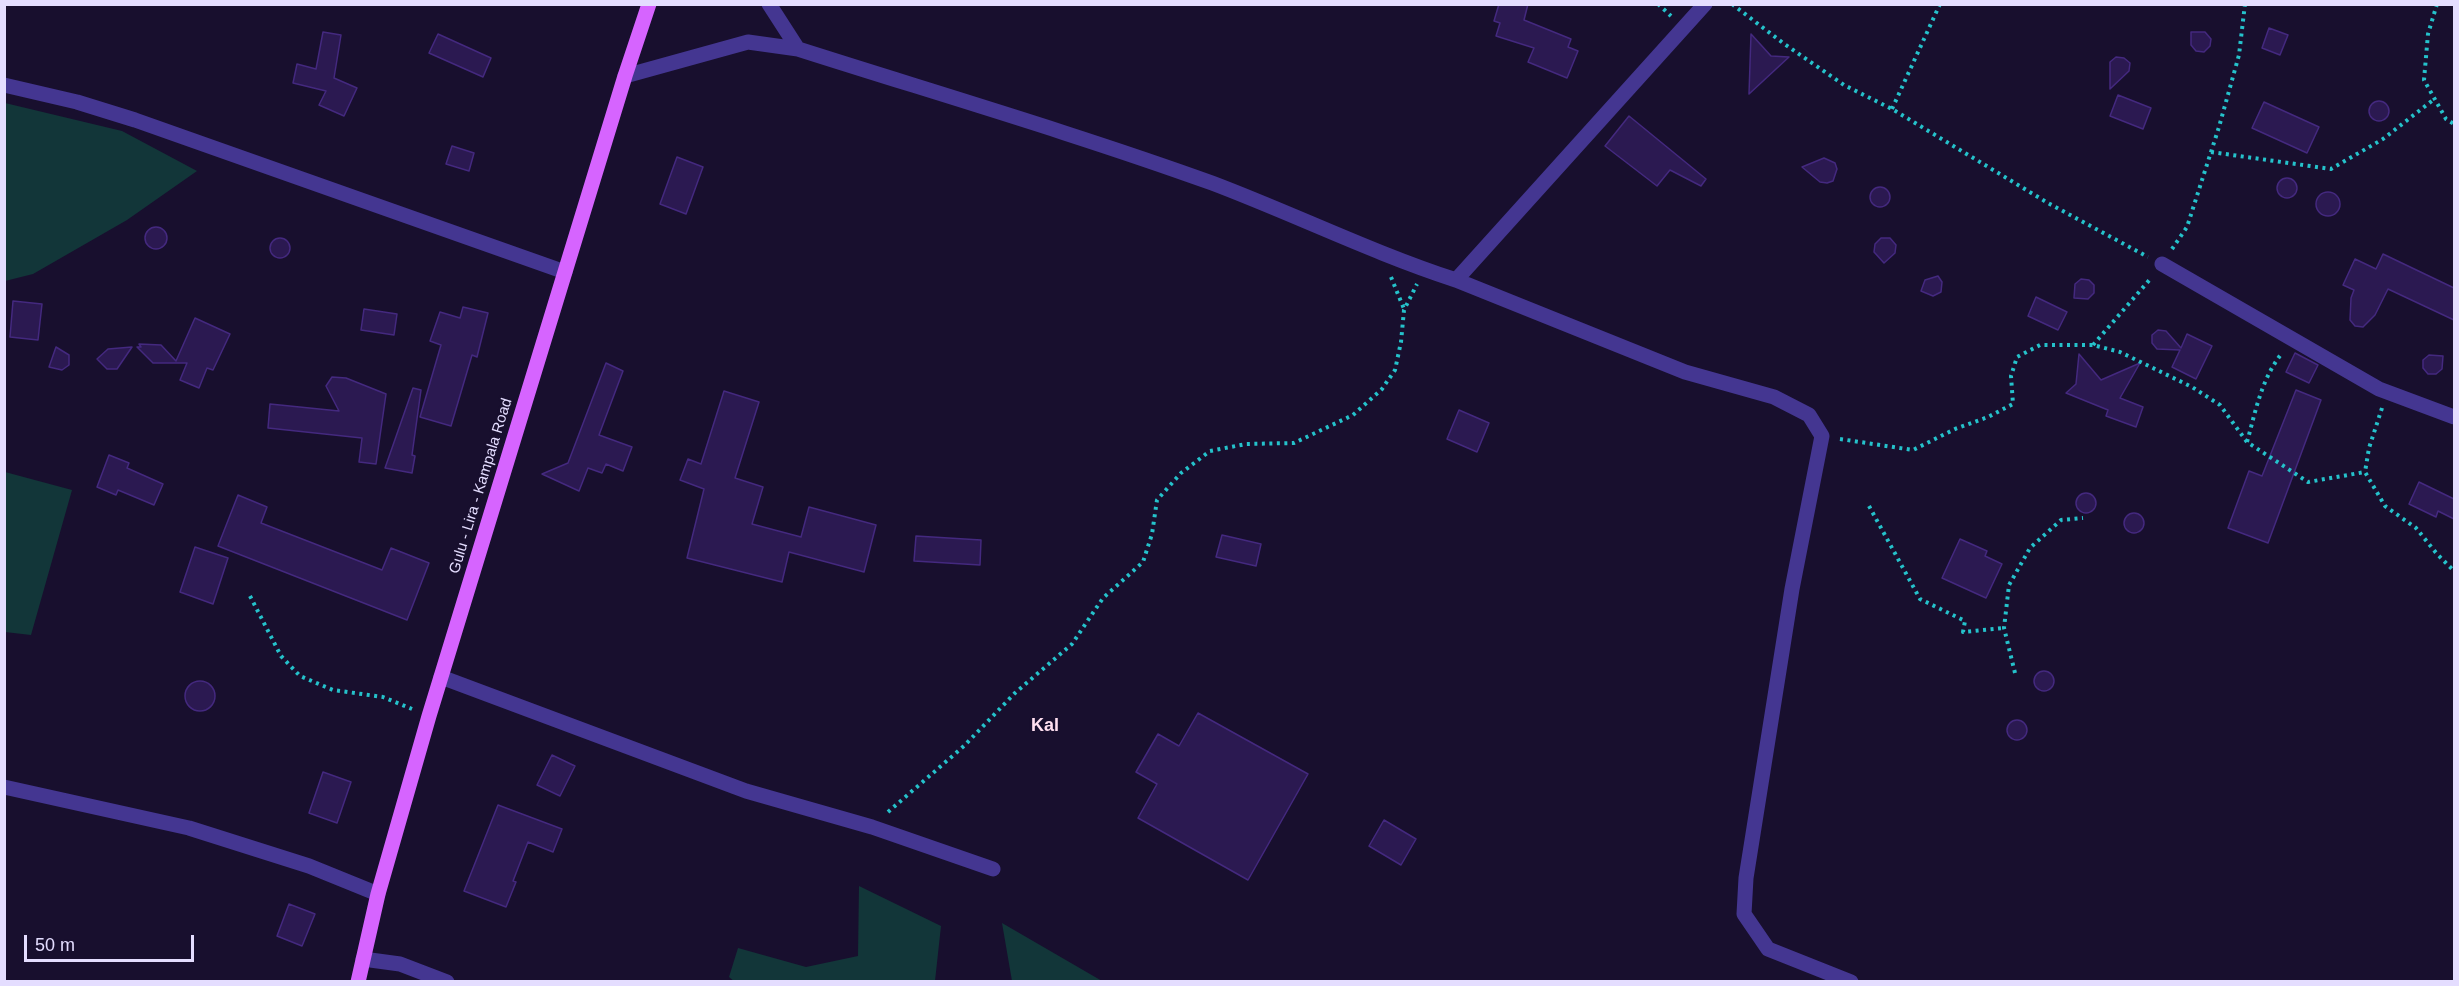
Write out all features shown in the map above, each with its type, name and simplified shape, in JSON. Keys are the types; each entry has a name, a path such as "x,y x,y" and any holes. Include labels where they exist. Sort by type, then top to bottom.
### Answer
{"main road":[{"name":"Gulu - Lira - Kampala Road","path":"358,981 378,894 429,716 649,4"}],"street":[{"path":"769,4 798,49"},
{"path":"1456,280 1705,4"},
{"path":"625,76 748,42 798,49 1175,170 1287,212 1384,254 1456,280 1685,372 1774,397 1809,415 1822,436 1790,600 1746,878 1744,914 1767,949 1851,981"},
{"path":"4,85 77,102 135,120 565,272"},
{"path":"2162,264 2379,389 2454,417"},
{"path":"441,677 746,791 872,827 993,869"},
{"path":"4,787 189,828 309,866 378,894"},
{"path":"363,959 400,964 447,981"}],"path":[{"path":"1732,4 1844,85 1892,109 2048,203 2162,264"},
{"path":"1892,109 1940,4"},
{"path":"2093,345 2162,264 2187,227 2239,55 2245,4"},
{"path":"2437,4 2428,34 2424,80 2433,100 2446,119 2454,124"},
{"path":"2211,152 2331,169 2383,139 2433,100"},
{"path":"1384,254 1404,310"},
{"path":"872,827 924,778 964,746 1015,693 1072,644 1103,598 1143,562 1152,534 1157,500 1180,472 1210,452 1246,444 1294,443 1353,415 1382,389 1395,370 1404,310 1424,270"},
{"path":"2247,442 2261,390 2270,369 2293,338"},
{"path":"1822,436 1913,450 2013,404 2011,376 2018,357 2040,345 2093,345 2120,352 2220,405 2247,442 2308,482 2366,472"},
{"path":"2379,389 2382,408 2369,448 2366,472 2385,506 2416,528 2437,555 2454,571"},
{"path":"1869,506 1920,599 1965,621 1963,632 2004,628"},
{"path":"2015,673 2004,628 2009,585 2030,548 2061,520 2083,518"},
{"path":"250,596 281,656 300,676 333,690 382,697 429,716"}],"green space":[{"path":"5,103 122,131 197,171 127,220 33,274 5,281"},
{"path":"5,472 72,490 31,635 5,632"},
{"path":"859,886 941,926 935,981 735,982 729,977 738,948 806,967 858,956"},
{"path":"1002,923 1102,981 1012,981"}],"building":[{"path":"1499,4 1528,4 1524,20 1571,39 1568,47 1578,51 1567,78 1528,62 1534,48 1496,36 1500,23 1494,21"},
{"path":"2269,28 2288,35 2280,55 2262,48"},
{"path":"323,32 341,35 334,78 357,88 344,116 319,105 326,91 293,83 297,64 316,69"},
{"path":"2191,32 2205,32 2211,39 2210,46 2204,52 2196,51 2191,45"},
{"path":"438,34 491,58 483,77 429,53"},
{"path":"1751,34 1771,56 1789,57 1749,94"},
{"path":"2116,57 2124,58 2130,63 2129,71 2110,89 2110,62"},
{"path":"2118,95 2151,108 2143,129 2110,116"},
{"path":"2379,101 2386,104 2389,111 2386,118 2379,121 2372,118 2369,111 2372,104"},
{"path":"2264,102 2319,127 2307,153 2252,128"},
{"path":"1629,116 1706,179 1701,186 1670,170 1657,186 1605,146"},
{"path":"452,146 474,153 469,171 446,164"},
{"path":"677,157 703,167 686,214 660,204"},
{"path":"1824,158 1835,163 1837,169 1833,181 1827,183 1820,182 1802,167"},
{"path":"2287,178 2294,181 2297,188 2294,195 2287,198 2280,195 2277,188 2280,181"},
{"path":"1880,187 1887,190 1890,197 1887,204 1880,207 1873,204 1870,197 1873,190"},
{"path":"2328,192 2337,195 2340,204 2337,213 2328,216 2319,213 2316,204 2319,195"},
{"path":"156,227 164,230 167,238 164,246 156,249 148,246 145,238 148,230"},
{"path":"280,238 287,241 290,248 287,255 280,258 273,255 270,248 273,241"},
{"path":"1881,238 1890,238 1896,245 1895,253 1884,263 1874,252 1875,244"},
{"path":"2383,254 2454,288 2454,320 2388,289 2375,315 2363,327 2355,326 2350,320 2351,298 2354,290 2343,285 2355,259 2376,269"},
{"path":"1938,276 1942,282 1941,292 1933,296 1921,291 1925,280"},
{"path":"2081,279 2089,280 2094,285 2094,293 2088,299 2074,298 2075,284"},
{"path":"2036,297 2067,312 2058,330 2028,316"},
{"path":"13,301 42,304 38,340 10,337"},
{"path":"463,307 488,313 477,357 472,355 451,426 420,417 441,345 430,341 440,312 460,318"},
{"path":"364,309 397,314 394,335 361,330"},
{"path":"195,318 230,334 213,370 207,368 199,388 180,380 187,363 153,363 137,347 141,347 139,344 161,345 176,361"},
{"path":"2158,330 2166,331 2181,348 2187,334 2212,346 2196,379 2172,367 2180,350 2157,349 2152,343 2152,335"},
{"path":"56,347 69,355 69,365 62,370 49,367"},
{"path":"132,347 117,369 107,369 97,359 108,349"},
{"path":"2295,353 2318,365 2309,383 2286,372"},
{"path":"2079,354 2101,380 2140,363 2120,398 2143,407 2136,427 2106,416 2108,410 2066,393 2076,384"},
{"path":"2429,355 2443,356 2442,369 2436,374 2428,374 2423,368 2423,360"},
{"path":"606,363 623,371 599,435 632,447 623,471 606,464 602,473 588,468 579,491 542,474 568,463"},
{"path":"332,377 346,378 386,394 376,464 359,462 362,438 268,428 270,404 339,411 326,386"},
{"path":"413,388 421,390 412,455 415,456 412,473 385,468"},
{"path":"2296,390 2321,400 2268,543 2228,528 2249,471 2262,476"},
{"path":"724,391 759,402 735,478 763,487 752,524 801,537 809,507 876,525 864,572 789,552 782,582 687,558 704,489 680,480 688,459 701,464"},
{"path":"1459,410 1489,423 1477,452 1447,439"},
{"path":"109,455 129,463 127,468 163,484 154,505 118,490 116,495 97,487"},
{"path":"2419,482 2454,499 2454,519 2438,511 2436,517 2409,504"},
{"path":"2086,493 2093,496 2096,503 2093,510 2086,513 2079,510 2076,503 2079,496"},
{"path":"238,495 267,507 261,523 382,570 391,548 429,563 407,620 218,546"},
{"path":"2134,513 2141,516 2144,523 2141,530 2134,533 2127,530 2124,523 2127,516"},
{"path":"1222,535 1261,544 1256,566 1216,557"},
{"path":"916,536 981,540 980,565 914,561"},
{"path":"1960,539 1987,551 1985,556 2002,564 1986,598 1942,578"},
{"path":"195,547 228,558 213,604 180,592"},
{"path":"2044,671 2051,674 2054,681 2051,688 2044,691 2037,688 2034,681 2037,674"},
{"path":"200,681 211,685 215,696 211,707 200,711 189,707 185,696 189,685"},
{"path":"1198,713 1308,774 1248,880 1138,818 1157,784 1136,772 1158,734 1179,746"},
{"path":"2017,720 2024,723 2027,730 2024,737 2017,740 2010,737 2007,730 2010,723"},
{"path":"552,755 575,766 560,796 537,785"},
{"path":"323,772 351,782 337,823 309,813"},
{"path":"498,805 562,829 553,852 528,842 506,907 464,891"},
{"path":"1384,820 1416,839 1401,865 1369,846"},
{"path":"289,904 315,914 302,946 277,936"}],"district":[{"name":"Kal","path":"1045,726"}]}
